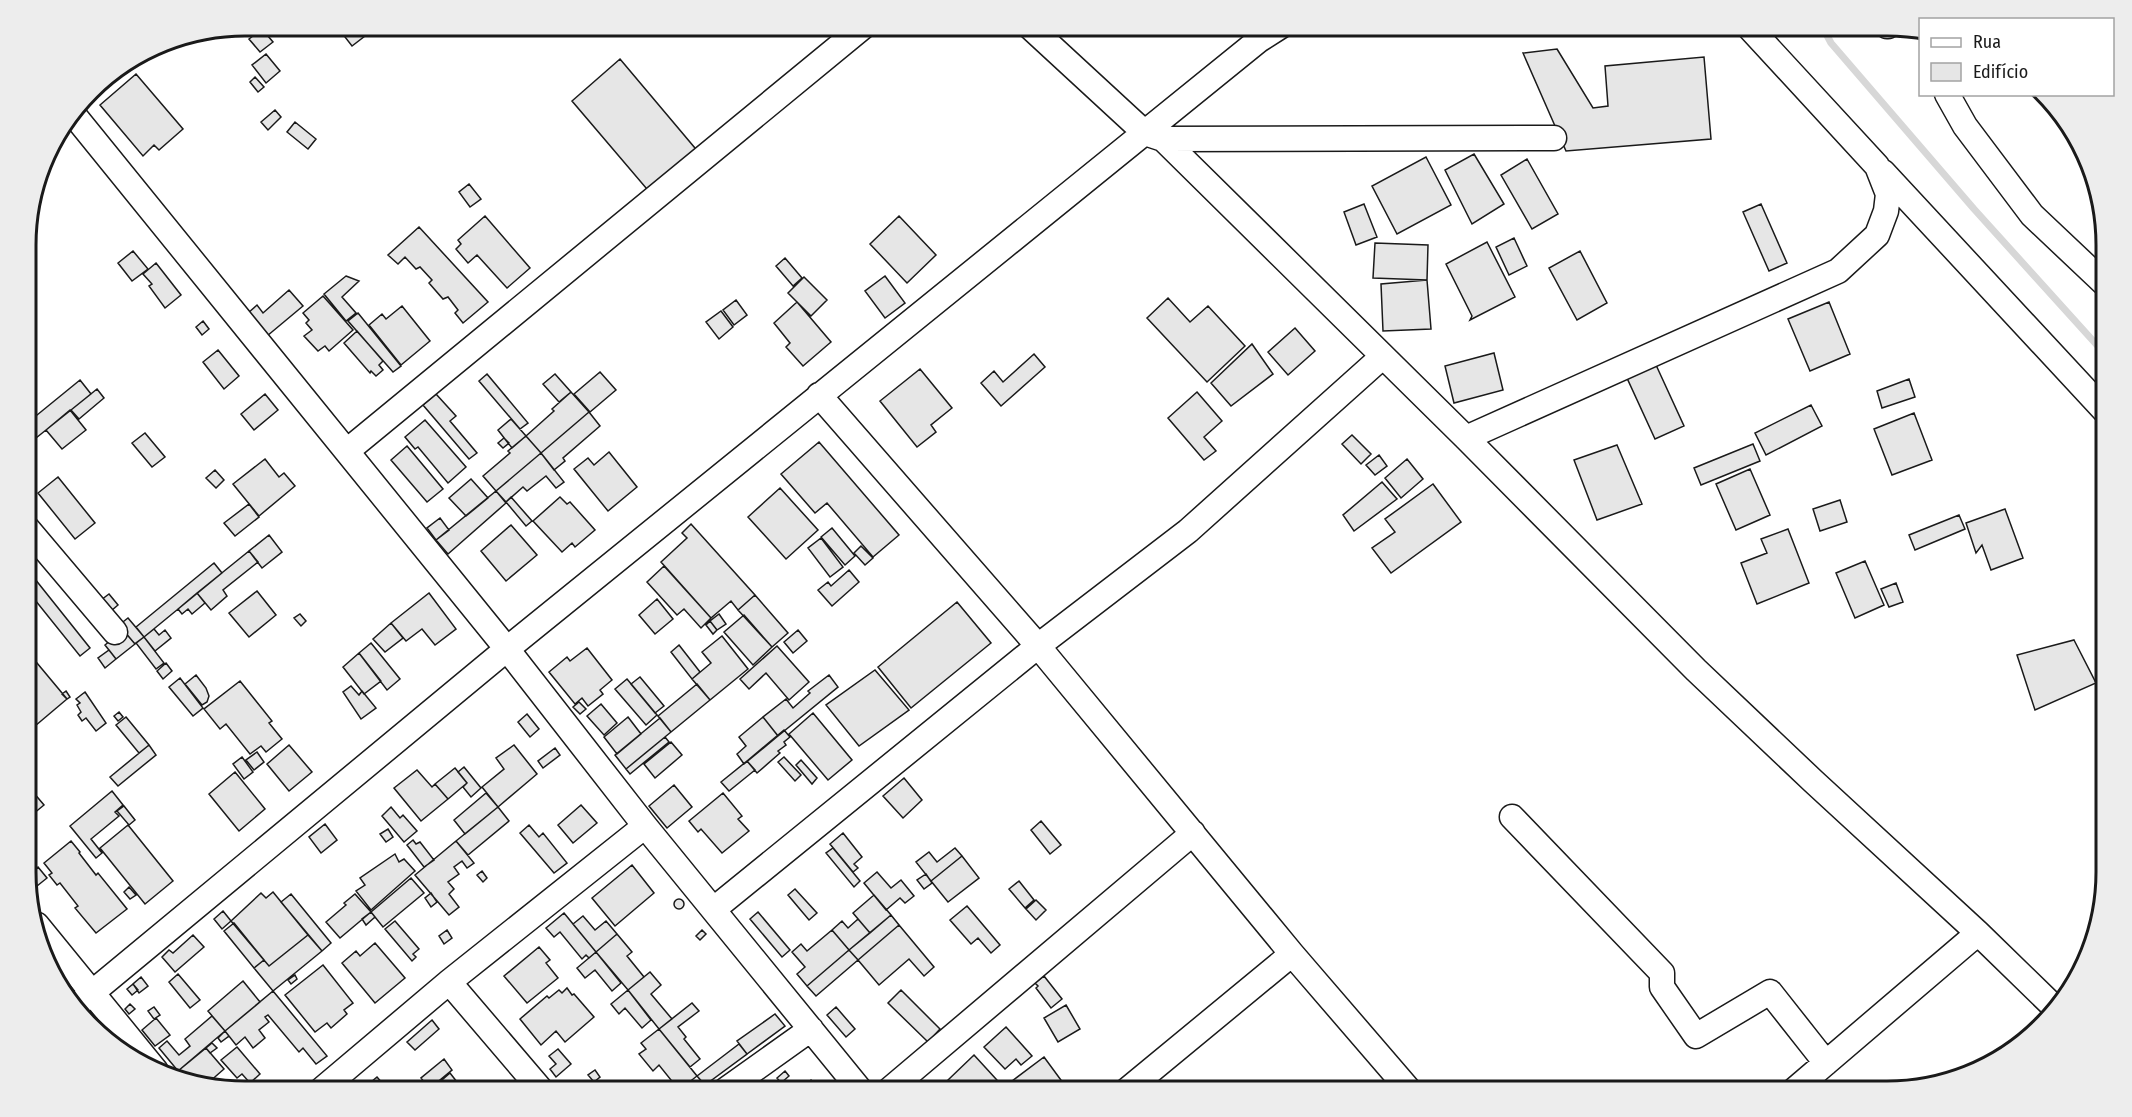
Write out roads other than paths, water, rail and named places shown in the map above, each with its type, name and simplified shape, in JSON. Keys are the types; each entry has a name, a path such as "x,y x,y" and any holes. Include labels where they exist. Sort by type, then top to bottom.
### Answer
{"street":[{"path":"347,451 852,36"},
{"path":"1040,36 1154,136 1466,438 1696,670 2050,1003"},
{"path":"83,999 819,395 1154,136 1266,36"},
{"path":"1757,36 2096,401"},
{"path":"1948,96 1979,145 2032,214 2096,275"},
{"path":"78,120 507,649 645,826 853,1081"},
{"path":"1154,136 1554,138"},
{"path":"1466,438 1838,272 1877,235 1886,211 1888,194 1877,166"},
{"path":"714,909 1038,646 1188,531 1382,357"},
{"path":"819,395 1038,646 1292,954 1401,1081"},
{"path":"36,539 115,632"},
{"path":"1512,817 1662,973 1662,987 1696,1036 1770,992 1826,1063"},
{"path":"333,1081 449,982 645,826"},
{"path":"900,1081 1193,833"},
{"path":"1805,1081 1978,933"},
{"path":"51,949 83,999 133,1048"},
{"path":"1138,1081 1292,954"},
{"path":"449,982 533,1081"},
{"path":"738,1081 811,1029"}],"waterway":[{"path":"1827,36 1974,209 2096,344"}]}
